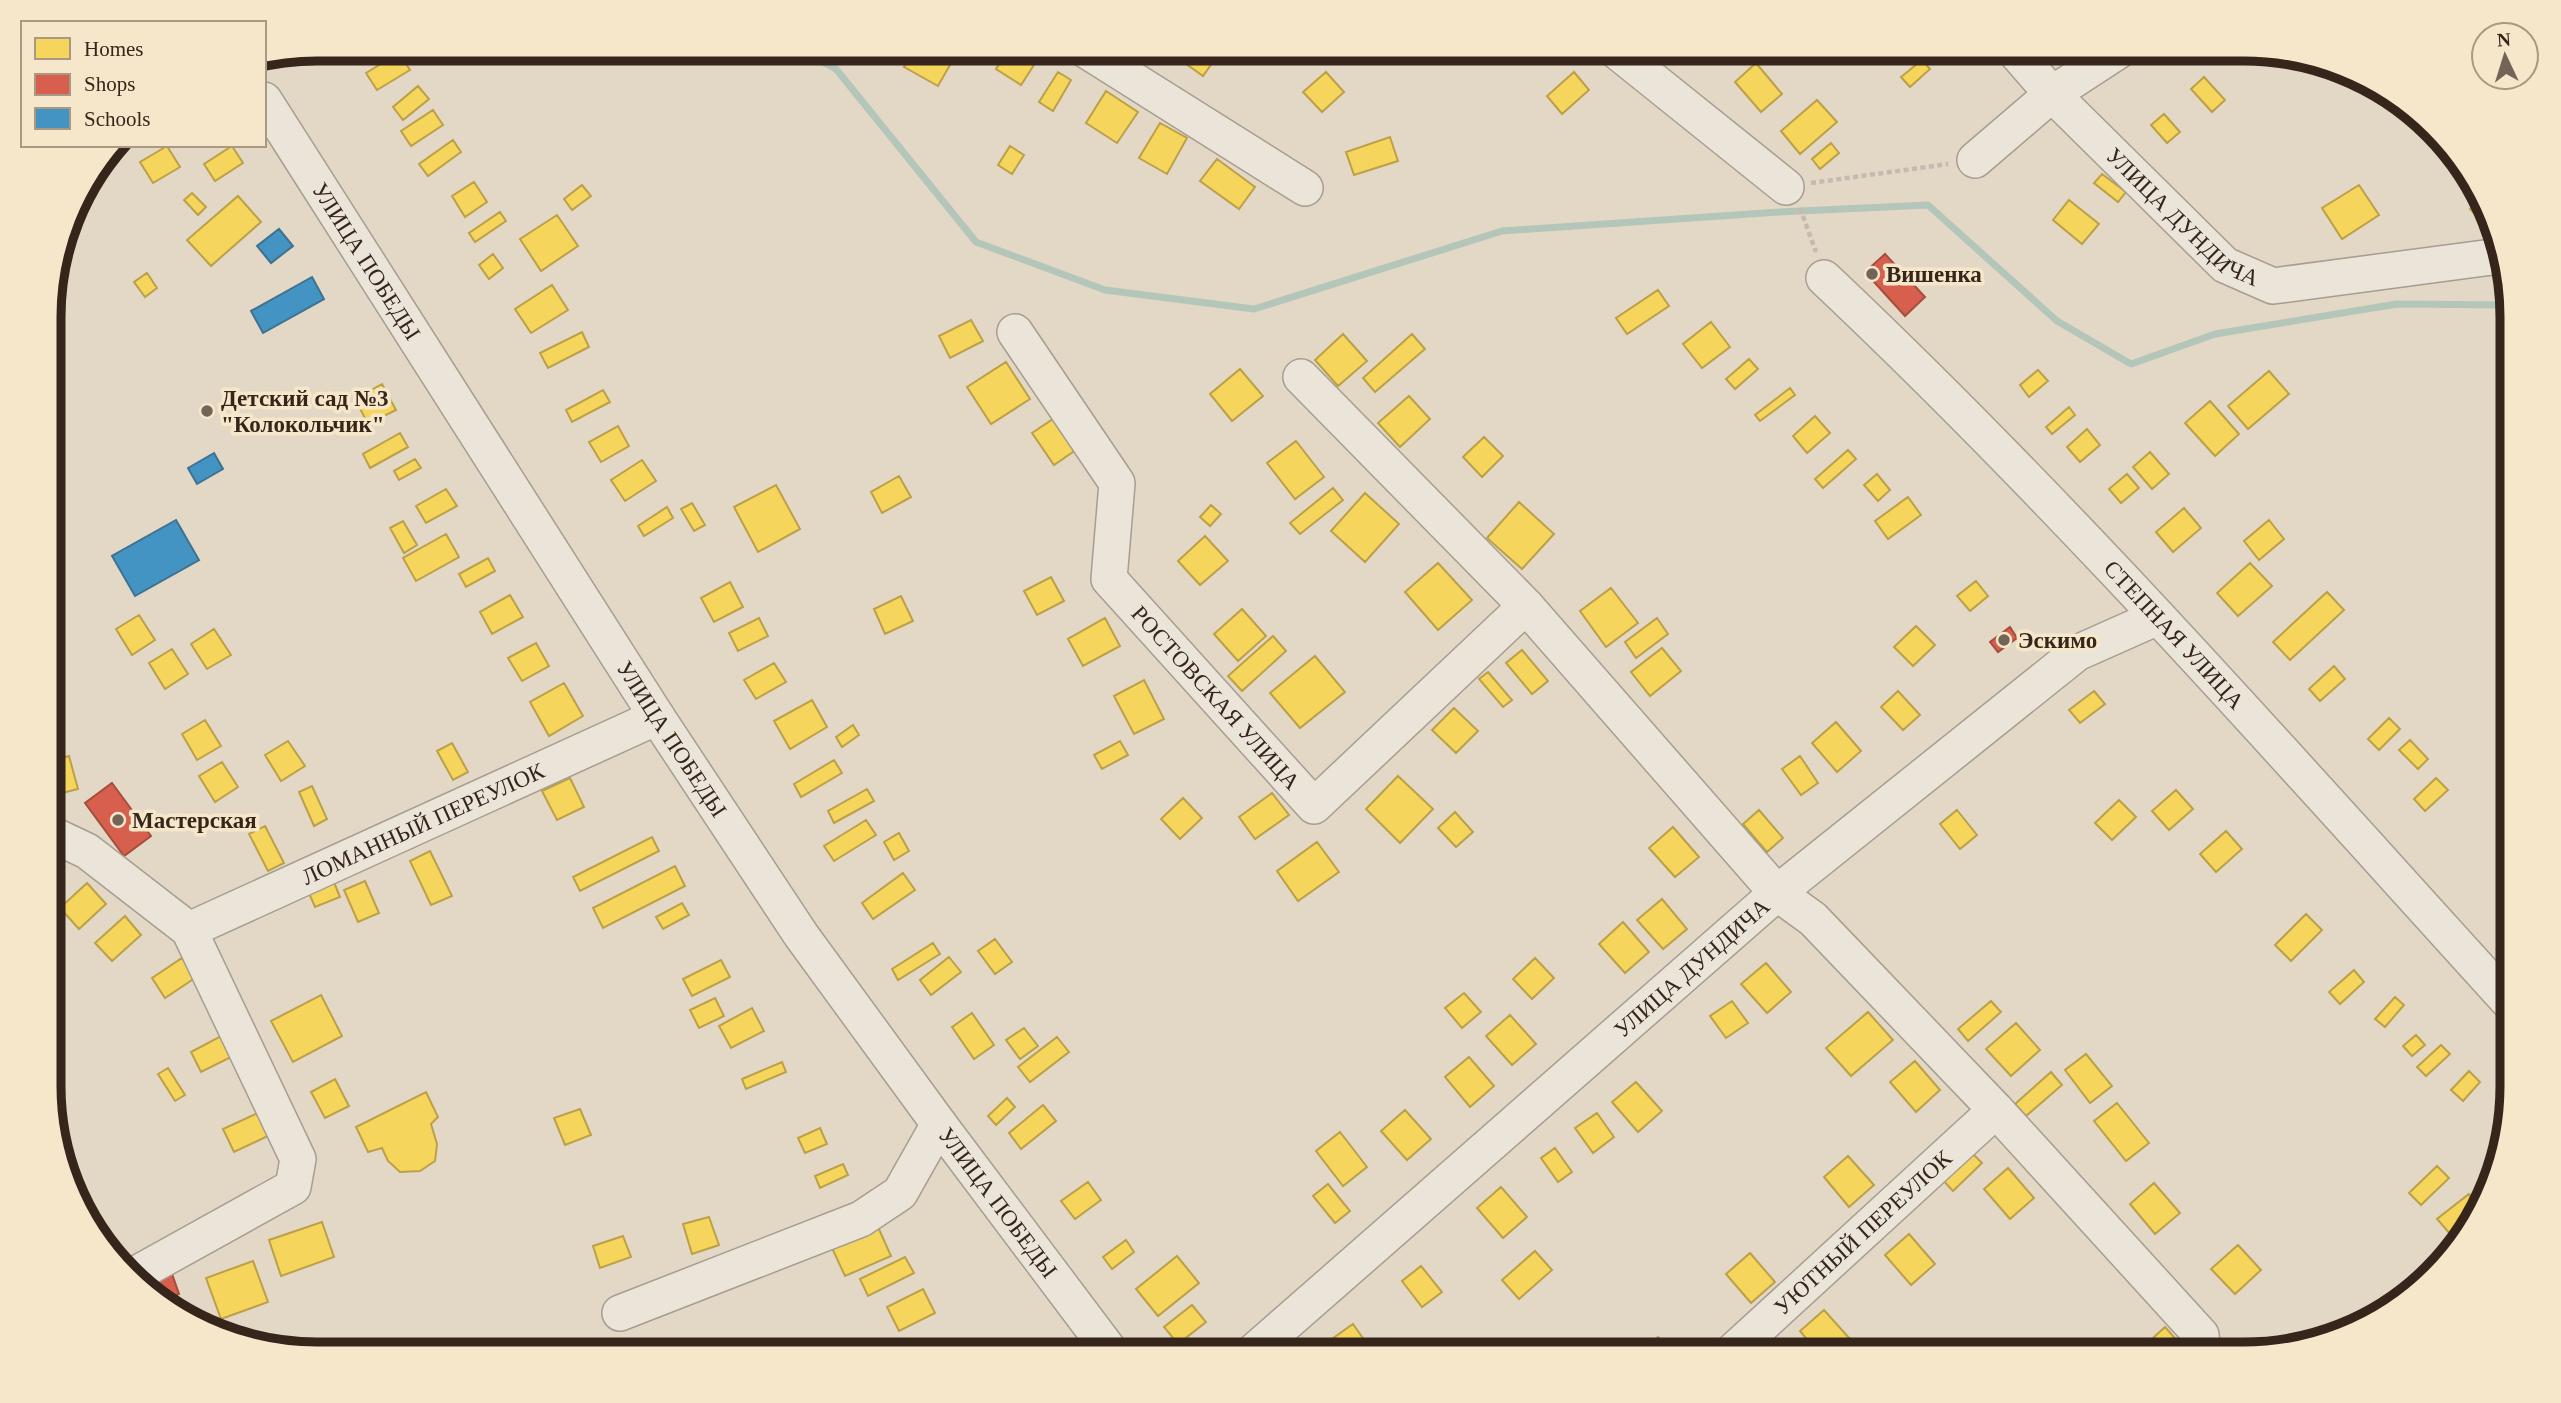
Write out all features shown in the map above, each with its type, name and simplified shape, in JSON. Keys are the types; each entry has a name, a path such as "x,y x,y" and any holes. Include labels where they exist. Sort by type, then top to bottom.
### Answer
{"street":[{"path":"1103,61 1306,188"},
{"path":"1629,61 1786,187"},
{"name":"УЛИЦА ДУНДИЧА","path":"2023,61 2052,94 2225,265 2273,286 2493,257"},
{"path":"1975,160 2052,94 2103,61"},
{"name":"УЛИЦА ПОБЕДЫ","path":"266,103 657,717 801,935 1103,1342"},
{"name":"СТЕПНАЯ УЛИЦА","path":"1825,278 1898,347 2054,505 2500,992"},
{"name":"РОСТОВСКАЯ УЛИЦА","path":"1015,332 1117,483 1109,579 1314,806 1526,606"},
{"path":"1301,377 1526,606 1777,893 1812,919 1996,1110 2201,1335 2202,1342"},
{"name":"УЛИЦА ДУНДИЧА","path":"1265,1342 1777,893 2077,653 2158,617"},
{"name":"ЛОМАННЫЙ ПЕРЕУЛОК","path":"189,930 657,717"},
{"path":"61,839 87,851 189,930 298,1159 293,1187 141,1271"},
{"name":"УЮТНЫЙ ПЕРЕУЛОК","path":"1743,1342 1996,1110"},
{"path":"620,1313 861,1219 900,1193 939,1124"}],"path":[{"path":"1786,187 1975,160"}],"building: Homes":[{"path":"386,61 404,61 410,70 377,90 366,73"},
{"path":"908,61 952,61 938,86 904,67"},
{"path":"1001,61 1036,61 1021,85 996,69"},
{"path":"1182,61 1214,61 1203,76"},
{"path":"1921,61 1930,69 1910,87 1901,77"},
{"path":"1756,63 1782,94 1761,112 1735,82"},
{"path":"1058,72 1071,80 1053,111 1039,102"},
{"path":"1326,72 1344,92 1322,112 1303,92"},
{"path":"1574,72 1589,90 1562,114 1547,96"},
{"path":"2204,77 2225,100 2212,112 2191,89"},
{"path":"418,86 429,99 403,120 393,107"},
{"path":"1106,91 1138,112 1117,143 1086,123"},
{"path":"1817,100 1837,122 1800,154 1781,131"},
{"path":"433,110 443,125 411,146 401,131"},
{"path":"2164,114 2180,132 2167,143 2151,125"},
{"path":"1160,123 1187,138 1167,174 1139,158"},
{"path":"1390,137 1398,161 1354,175 1346,152"},
{"path":"453,140 461,152 428,176 419,164"},
{"path":"1831,143 1839,153 1820,169 1812,159"},
{"path":"1010,146 1024,155 1012,174 998,165"},
{"path":"168,147 180,167 153,183 140,162"},
{"path":"230,147 243,163 215,181 204,164"},
{"path":"1217,159 1255,187 1239,209 1200,181"},
{"path":"2102,174 2126,192 2118,202 2094,183"},
{"path":"474,182 487,202 465,217 452,196"},
{"path":"582,185 591,196 572,210 564,199"},
{"path":"2359,185 2379,215 2342,239 2322,208"},
{"path":"192,193 206,207 198,215 184,200"},
{"path":"238,196 261,222 211,266 187,240"},
{"path":"2069,200 2099,224 2082,244 2053,220"},
{"path":"2474,206 2480,220 2470,209"},
{"path":"500,212 506,221 475,242 469,233"},
{"path":"557,215 578,246 541,271 520,239"},
{"path":"493,254 503,268 489,279 479,265"},
{"path":"147,273 157,288 145,297 134,282"},
{"path":"552,285 568,310 531,333 515,309"},
{"path":"1658,290 1669,306 1627,334 1616,318"},
{"path":"971,320 983,341 950,358 939,336"},
{"path":"1711,322 1730,347 1702,368 1683,344"},
{"path":"582,332 589,347 548,368 540,353"},
{"path":"1343,334 1367,361 1338,386 1315,360"},
{"path":"1412,334 1425,349 1375,392 1363,378"},
{"path":"1749,359 1758,369 1735,389 1726,379"},
{"path":"1006,362 1030,399 991,424 967,387"},
{"path":"1240,369 1263,396 1232,421 1210,394"},
{"path":"2038,370 2048,381 2029,397 2020,385"},
{"path":"2269,371 2289,394 2248,429 2228,406"},
{"path":"382,384 396,410 368,424 355,399"},
{"path":"1790,388 1795,395 1760,421 1755,415"},
{"path":"603,390 610,402 572,422 566,410"},
{"path":"1409,396 1430,419 1400,447 1378,423"},
{"path":"2210,401 2239,434 2215,456 2185,423"},
{"path":"2069,407 2075,415 2052,434 2046,427"},
{"path":"1062,413 1083,445 1054,465 1032,433"},
{"path":"1815,416 1830,433 1807,453 1793,436"},
{"path":"618,426 629,446 601,462 589,442"},
{"path":"2087,429 2100,445 2080,462 2067,447"},
{"path":"400,433 408,447 370,468 363,454"},
{"path":"1484,437 1503,456 1482,477 1463,457"},
{"path":"1296,441 1324,477 1295,499 1267,463"},
{"path":"1848,450 1856,459 1823,488 1815,479"},
{"path":"2150,452 2169,474 2152,489 2133,467"},
{"path":"415,459 421,468 399,480 394,471"},
{"path":"642,460 656,481 625,501 611,480"},
{"path":"1877,474 1890,490 1878,501 1864,485"},
{"path":"2127,474 2139,488 2121,503 2109,489"},
{"path":"899,476 911,497 882,513 871,492"},
{"path":"776,485 800,529 758,552 734,507"},
{"path":"1333,488 1343,500 1300,534 1290,523"},
{"path":"446,489 457,506 426,523 416,506"},
{"path":"1365,493 1399,524 1365,562 1331,531"},
{"path":"1908,497 1921,515 1888,539 1875,521"},
{"path":"1519,502 1554,534 1522,569 1487,538"},
{"path":"692,503 705,525 694,531 681,509"},
{"path":"1211,505 1221,514 1210,526 1200,517"},
{"path":"667,507 673,518 644,536 638,526"},
{"path":"2184,508 2201,528 2173,552 2156,532"},
{"path":"2269,520 2284,539 2259,560 2244,541"},
{"path":"403,521 417,545 404,553 390,528"},
{"path":"446,534 459,557 416,581 403,558"},
{"path":"1205,536 1228,561 1200,585 1178,561"},
{"path":"488,558 495,571 466,587 459,574"},
{"path":"1438,563 1472,600 1438,630 1405,592"},
{"path":"2250,563 2272,586 2238,616 2217,593"},
{"path":"1051,577 1064,601 1037,615 1024,591"},
{"path":"1976,581 1988,596 1970,611 1957,596"},
{"path":"730,582 743,607 714,622 701,598"},
{"path":"1611,588 1638,623 1606,647 1580,611"},
{"path":"2327,592 2344,610 2290,660 2273,642"},
{"path":"510,595 523,617 492,634 480,612"},
{"path":"901,596 913,621 885,634 874,609"},
{"path":"1242,609 1266,636 1238,661 1214,634"},
{"path":"139,615 155,640 132,655 116,629"},
{"path":"759,618 768,636 738,651 729,633"},
{"path":"1105,618 1120,646 1083,666 1068,639"},
{"path":"1657,618 1668,634 1636,658 1625,642"},
{"path":"1916,626 1935,645 1913,666 1894,647"},
{"path":"214,629 231,655 207,669 191,644"},
{"path":"1273,636 1286,651 1242,691 1228,676"},
{"path":"536,643 549,666 522,681 508,658"},
{"path":"1662,648 1681,671 1650,696 1631,672"},
{"path":"172,649 188,674 165,689 149,663"},
{"path":"1522,650 1548,681 1532,694 1506,663"},
{"path":"1315,656 1345,692 1300,728 1270,693"},
{"path":"774,663 786,682 756,699 744,680"},
{"path":"2334,666 2345,679 2320,701 2309,689"},
{"path":"1488,672 1512,700 1503,707 1479,679"},
{"path":"1144,680 1164,719 1134,734 1114,696"},
{"path":"564,683 583,716 549,736 530,702"},
{"path":"1898,691 1920,715 1903,730 1881,707"},
{"path":"2094,691 2105,704 2080,723 2069,710"},
{"path":"812,700 827,727 790,749 774,721"},
{"path":"1454,708 1478,731 1456,753 1432,730"},
{"path":"2389,718 2400,729 2379,750 2368,739"},
{"path":"205,720 221,746 197,760 182,734"},
{"path":"1836,722 1861,751 1837,772 1812,743"},
{"path":"853,725 859,735 842,747 836,737"},
{"path":"2410,740 2428,759 2418,769 2399,750"},
{"path":"288,741 305,766 281,781 265,755"},
{"path":"1120,741 1128,755 1102,769 1094,755"},
{"path":"452,743 468,772 453,780 437,751"},
{"path":"69,756 78,789 61,793 61,758"},
{"path":"1800,756 1818,783 1801,795 1782,769"},
{"path":"834,760 842,773 801,797 794,784"},
{"path":"222,762 238,787 215,802 199,776"},
{"path":"1398,776 1433,809 1400,843 1366,809"},
{"path":"570,778 584,807 557,820 542,791"},
{"path":"2436,778 2448,790 2425,811 2414,799"},
{"path":"312,786 327,819 314,826 299,792"},
{"path":"867,789 874,801 834,823 828,811"},
{"path":"2176,790 2193,809 2169,830 2152,811"},
{"path":"1272,793 1289,815 1255,839 1239,817"},
{"path":"1183,798 1202,818 1180,839 1161,819"},
{"path":"2119,800 2136,817 2112,840 2095,823"},
{"path":"1759,810 1783,838 1767,852 1743,824"},
{"path":"1957,810 1977,835 1960,849 1940,824"},
{"path":"1455,812 1473,832 1456,847 1438,828"},
{"path":"866,820 876,835 834,861 824,846"},
{"path":"265,826 284,863 268,871 249,834"},
{"path":"1673,827 1699,857 1675,877 1649,848"},
{"path":"2226,831 2242,849 2216,872 2200,854"},
{"path":"899,833 909,851 894,860 884,842"},
{"path":"652,837 659,851 580,891 573,877"},
{"path":"1317,842 1339,872 1298,901 1277,871"},
{"path":"430,851 452,896 431,905 410,861"},
{"path":"675,866 685,886 603,928 593,908"},
{"path":"903,873 915,890 873,919 862,903"},
{"path":"333,880 340,897 315,907 308,891"},
{"path":"365,881 379,913 358,922 344,890"},
{"path":"87,883 106,904 79,929 61,907"},
{"path":"1662,899 1687,929 1663,949 1637,920"},
{"path":"682,903 689,915 663,929 656,917"},
{"path":"2306,914 2322,930 2291,961 2275,945"},
{"path":"125,916 141,935 112,961 95,943"},
{"path":"1623,922 1649,952 1625,973 1599,944"},
{"path":"995,939 1012,962 995,974 978,951"},
{"path":"933,943 940,954 898,980 892,969"},
{"path":"949,957 961,972 931,995 920,980"},
{"path":"182,958 195,978 165,998 152,978"},
{"path":"1535,958 1554,978 1532,999 1513,979"},
{"path":"721,960 730,977 692,996 683,979"},
{"path":"1766,963 1791,992 1767,1013 1741,984"},
{"path":"2354,970 2364,982 2340,1004 2329,992"},
{"path":"1464,993 1481,1012 1462,1028 1445,1008"},
{"path":"321,995 342,1036 293,1062 271,1021"},
{"path":"2395,997 2404,1005 2385,1027 2375,1019"},
{"path":"715,998 724,1016 699,1028 690,1010"},
{"path":"1732,1001 1748,1023 1726,1038 1710,1016"},
{"path":"1991,1001 2001,1012 1968,1041 1958,1029"},
{"path":"752,1008 764,1031 731,1048 719,1026"},
{"path":"1868,1012 1893,1040 1851,1076 1826,1048"},
{"path":"972,1013 994,1045 974,1059 952,1027"},
{"path":"1510,1015 1536,1044 1512,1065 1486,1036"},
{"path":"2016,1023 2040,1050 2011,1076 1986,1049"},
{"path":"1024,1028 1038,1046 1020,1059 1006,1040"},
{"path":"2416,1035 2425,1045 2412,1056 2403,1046"},
{"path":"221,1036 231,1057 201,1072 191,1052"},
{"path":"1057,1037 1069,1052 1030,1082 1018,1067"},
{"path":"2441,1045 2450,1054 2426,1076 2417,1067"},
{"path":"2086,1054 2112,1086 2090,1103 2065,1070"},
{"path":"1469,1057 1494,1086 1470,1107 1445,1077"},
{"path":"1915,1061 1940,1090 1916,1112 1890,1082"},
{"path":"782,1062 786,1072 746,1089 742,1079"},
{"path":"168,1068 185,1095 175,1101 158,1074"},
{"path":"2469,1071 2480,1082 2463,1101 2451,1090"},
{"path":"2051,1072 2062,1085 2026,1116 2015,1104"},
{"path":"335,1079 349,1106 325,1118 311,1092"},
{"path":"1636,1082 1662,1111 1638,1132 1612,1102"},
{"path":"426,1092 438,1117 431,1124 437,1144 435,1161 420,1171 400,1172 388,1161 382,1148 368,1152 356,1127"},
{"path":"1007,1098 1015,1107 996,1125 988,1116"},
{"path":"2117,1103 2149,1143 2126,1161 2094,1121"},
{"path":"1043,1105 1056,1121 1021,1149 1009,1133"},
{"path":"580,1109 591,1135 565,1145 554,1118"},
{"path":"1405,1110 1431,1139 1407,1160 1381,1131"},
{"path":"260,1112 270,1135 234,1152 223,1129"},
{"path":"1597,1113 1614,1137 1593,1153 1575,1128"},
{"path":"820,1128 827,1144 805,1153 798,1138"},
{"path":"1340,1132 1367,1167 1343,1186 1316,1151"},
{"path":"1555,1148 1572,1172 1558,1182 1541,1158"},
{"path":"1969,1150 1982,1163 1953,1191 1940,1177"},
{"path":"1848,1156 1874,1185 1849,1207 1824,1177"},
{"path":"843,1164 848,1175 820,1188 815,1176"},
{"path":"2437,1166 2449,1178 2421,1205 2409,1193"},
{"path":"2008,1168 2034,1198 2010,1219 1984,1189"},
{"path":"1088,1182 1101,1200 1075,1219 1061,1201"},
{"path":"2154,1183 2180,1213 2155,1234 2130,1204"},
{"path":"1328,1184 1350,1211 1335,1223 1313,1196"},
{"path":"1501,1187 1527,1217 1503,1238 1477,1208"},
{"path":"2469,1194 2473,1199 2451,1235 2437,1219"},
{"path":"709,1217 719,1245 692,1254 683,1224"},
{"path":"322,1222 334,1257 281,1276 269,1240"},
{"path":"878,1227 891,1256 845,1276 832,1248"},
{"path":"1909,1234 1935,1264 1911,1285 1885,1255"},
{"path":"623,1236 631,1257 600,1268 593,1246"},
{"path":"1126,1240 1134,1252 1112,1269 1103,1257"},
{"path":"2238,1245 2261,1270 2235,1294 2211,1269"},
{"path":"1535,1251 1552,1270 1519,1299 1502,1280"},
{"path":"1750,1253 1775,1282 1751,1303 1726,1274"},
{"path":"1177,1256 1199,1283 1158,1316 1136,1289"},
{"path":"905,1257 914,1273 868,1296 860,1279"},
{"path":"253,1261 268,1302 221,1319 206,1278"},
{"path":"1421,1266 1442,1292 1422,1307 1402,1281"},
{"path":"923,1289 935,1313 899,1331 887,1307"},
{"path":"1192,1305 1206,1322 1181,1342 1176,1342 1164,1327"},
{"path":"1824,1310 1850,1339 1847,1342 1809,1342 1800,1331"},
{"path":"1353,1324 1366,1342 1330,1342"},
{"path":"2165,1327 2178,1342 2149,1342"}],"building: Shops":[{"path":"1885,254 1925,297 1905,316 1865,272"},
{"name":"Эскимо","path":"2010,627 2017,638 1998,652 1990,642"},
{"name":"Мастерская","path":"112,783 151,836 124,856 85,803"},
{"path":"171,1271 179,1294 172,1297 158,1287 154,1277"}],"building: Schools":[{"path":"279,229 293,246 271,263 257,246"},
{"path":"312,277 324,299 263,333 251,311"},
{"path":"214,453 223,469 197,484 188,468"},
{"path":"176,520 199,560 135,596 112,556"}],"waterway":[{"path":"821,61 836,69 976,242 1105,290 1254,309 1502,231 1928,205 2057,321 2131,364 2215,334 2397,304 2499,305"}],"place":[{"name":"Вишенка","path":"1872,274"},
{"name":"Детский сад №3 \"Колокольчик\"","path":"207,411"},
{"name":"Эскимо","path":"2004,640"},
{"name":"Мастерская","path":"118,820"}]}
